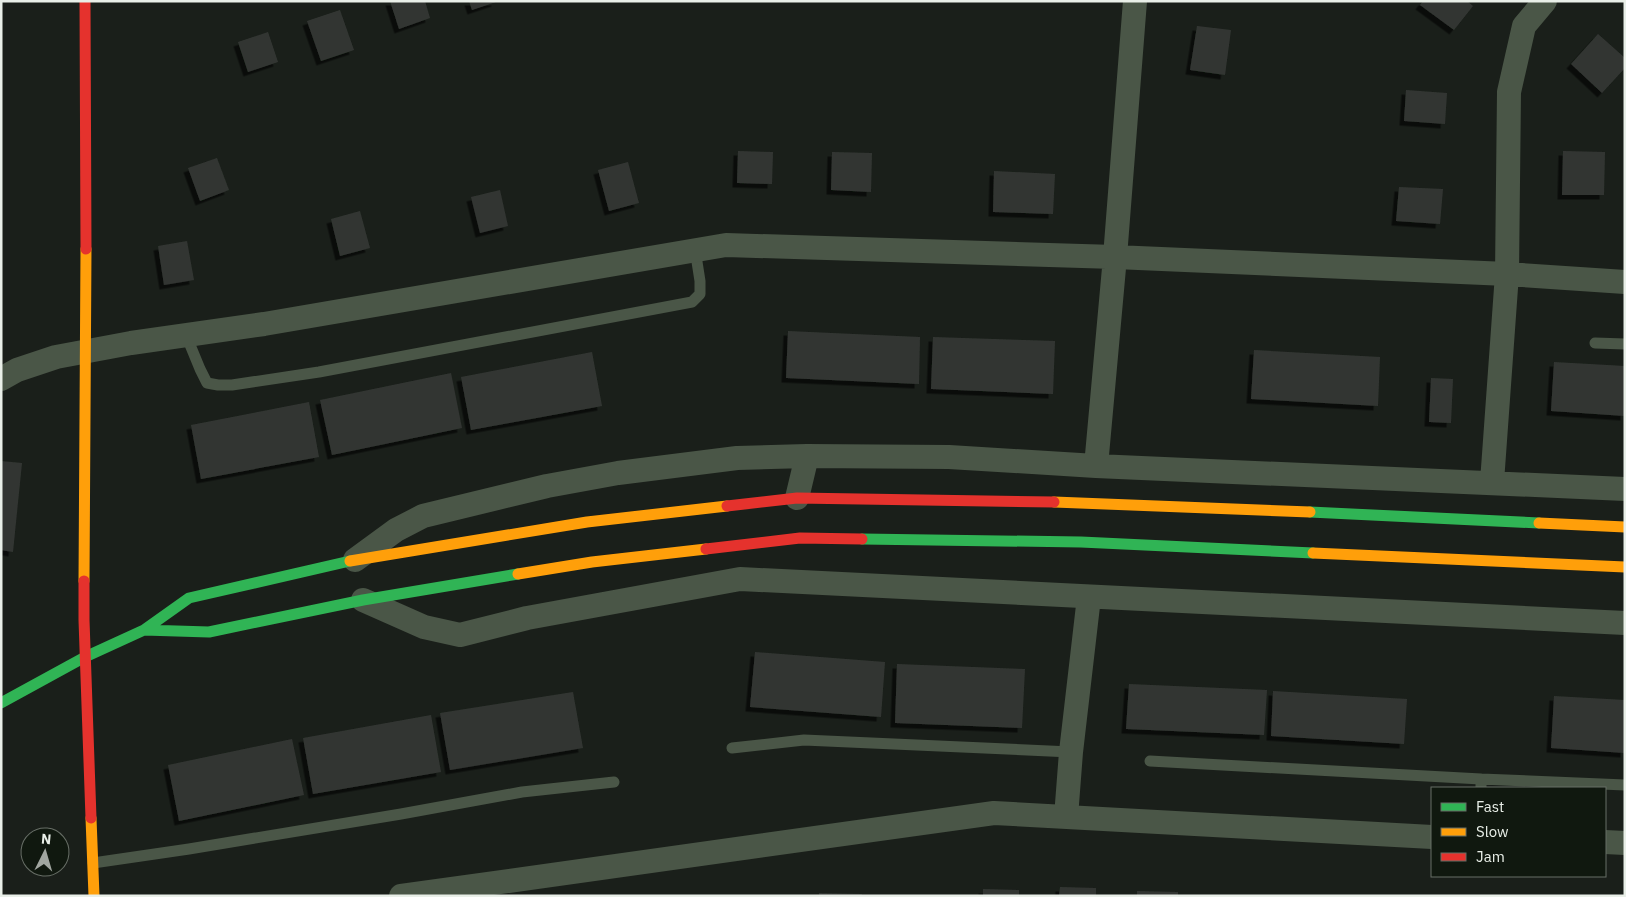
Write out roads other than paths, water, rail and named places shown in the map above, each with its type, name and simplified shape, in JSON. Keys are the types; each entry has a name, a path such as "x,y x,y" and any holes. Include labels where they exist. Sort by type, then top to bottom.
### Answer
{"main road":[{"path":"85,1 85,657 94,896"},
{"path":"1,703 85,657 144,630 189,598 355,560 586,522 797,498 1082,502 1625,527"},
{"path":"144,630 209,632 363,600 592,562 800,538 1081,542 1625,567"}],"street":[{"path":"1096,466 1135,1"},
{"path":"1492,482 1507,274 1509,92 1524,26 1545,1"},
{"path":"1,379 17,370 56,357 264,324 726,245 1115,257 1507,274 1625,282"},
{"path":"797,498 808,456"},
{"path":"355,560 396,530 423,516 547,486 618,473 737,458 808,456 949,457 1096,466 1625,489"},
{"path":"363,600 424,627 460,635 526,618 740,579 1625,623"},
{"path":"1066,817 1089,597"},
{"path":"401,896 994,813 1431,837"},
{"path":"1606,842 1625,842"}],"lane":[{"path":"186,335 207,383 232,385 319,372 692,302 700,294 700,281 694,249"},
{"path":"1595,343 1625,344"},
{"path":"732,748 804,740 1072,752"},
{"path":"1150,761 1481,784 1625,785"},
{"path":"93,864 372,819 522,792 614,782"}]}
